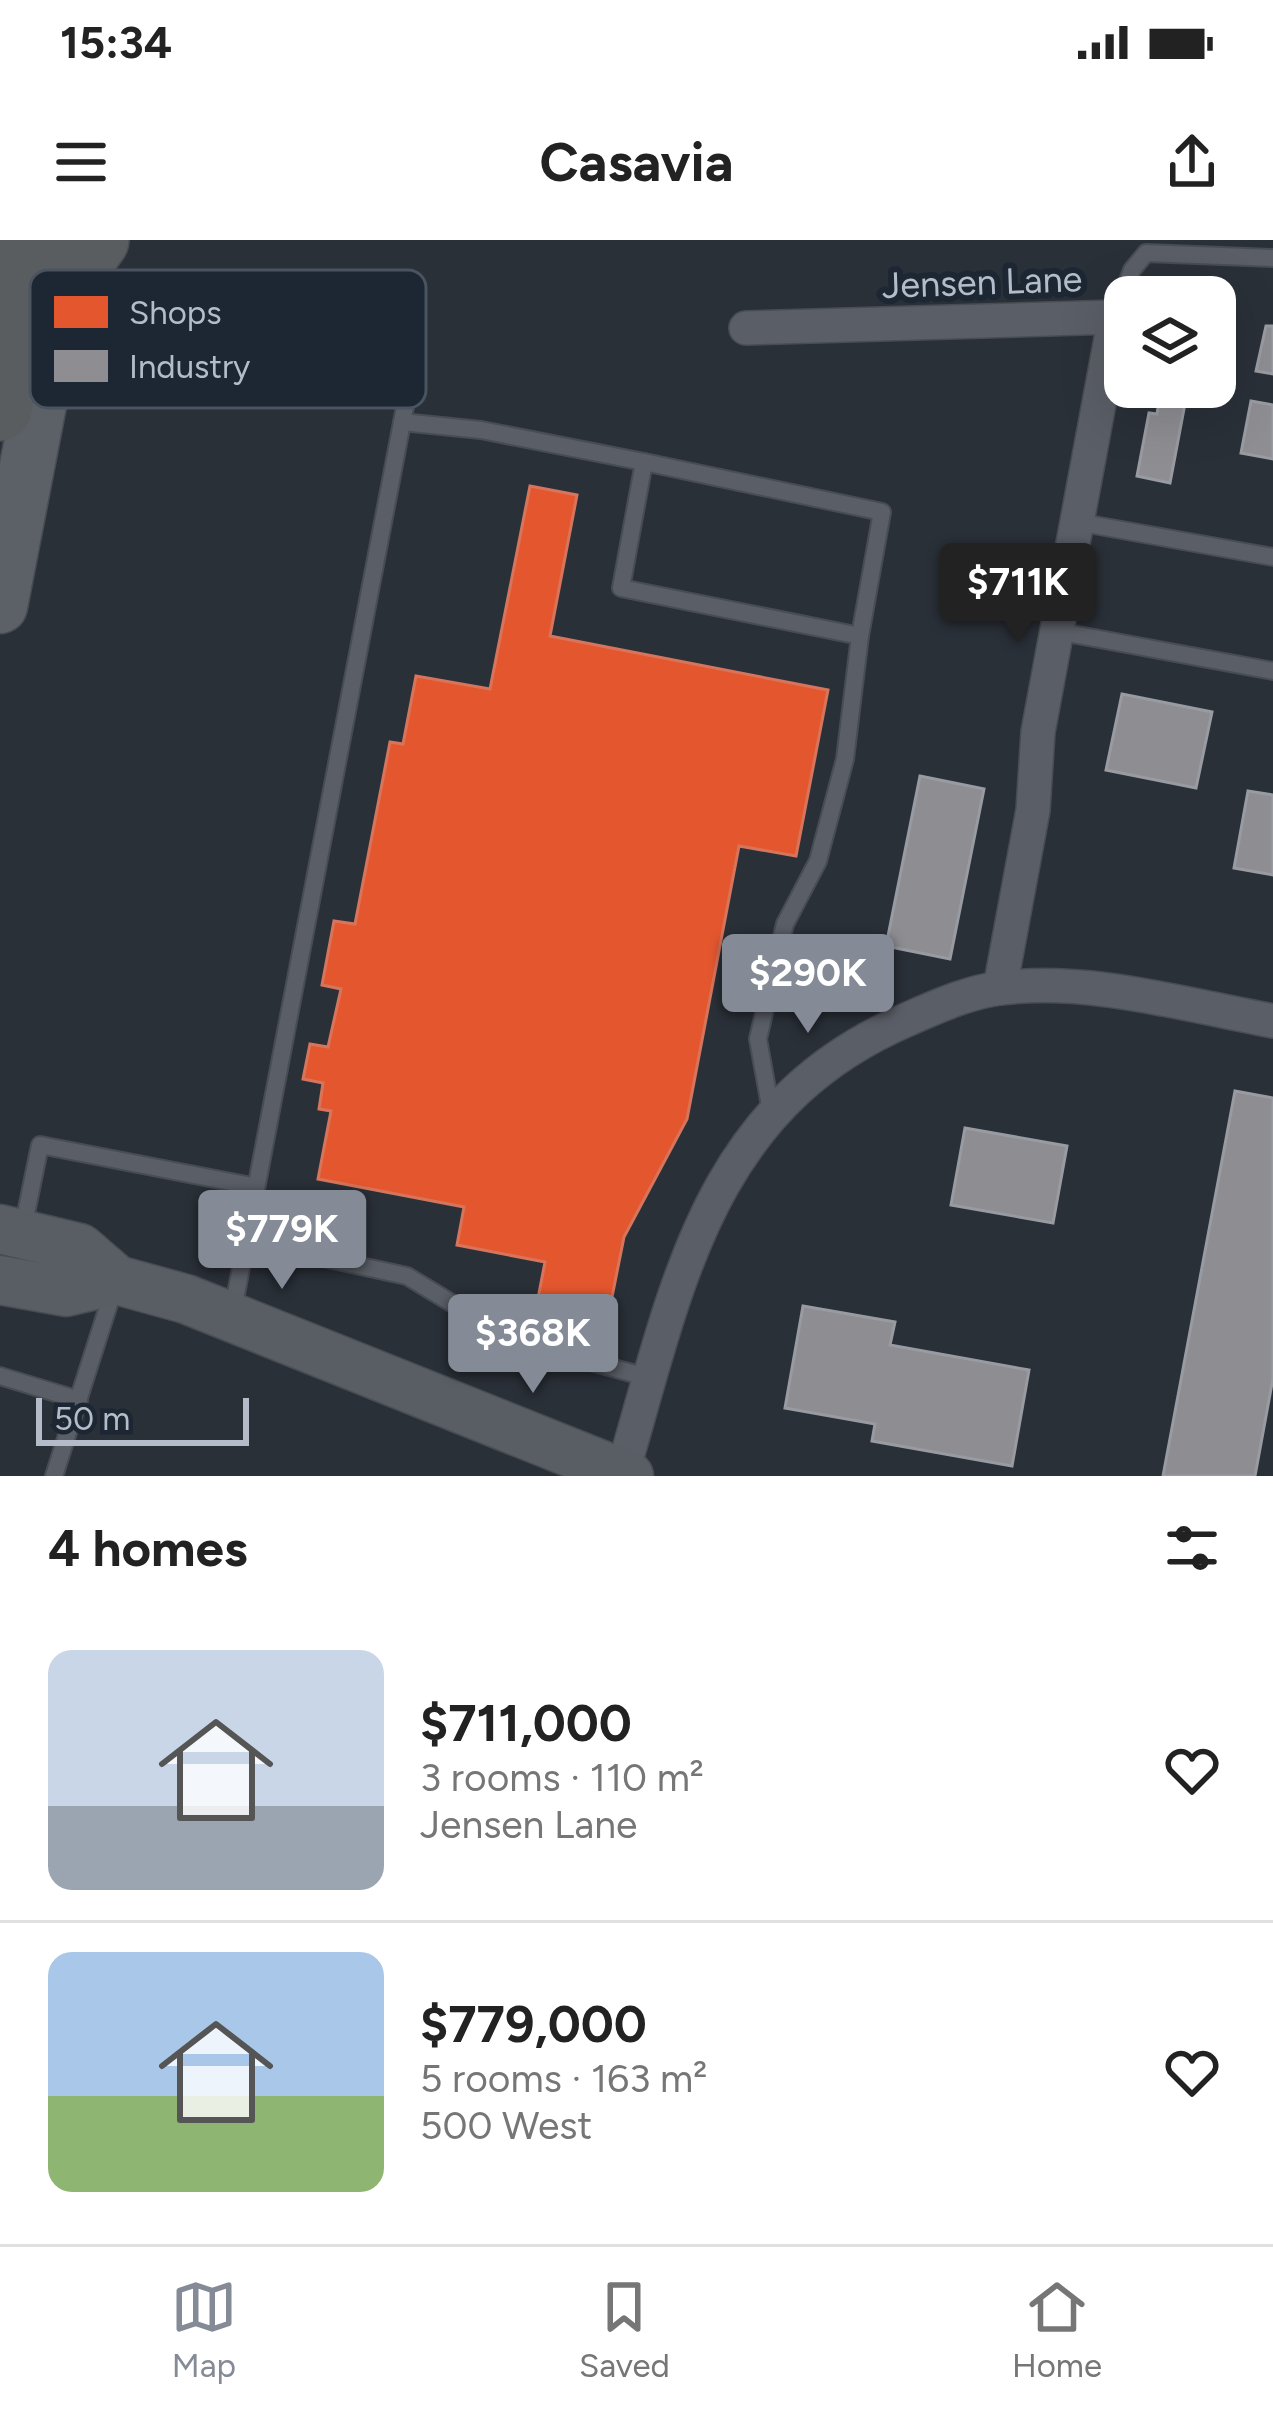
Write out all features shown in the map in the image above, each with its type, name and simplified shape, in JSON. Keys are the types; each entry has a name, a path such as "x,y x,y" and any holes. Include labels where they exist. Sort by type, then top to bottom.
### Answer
{"highway":[{"path":"0,409 30,337"}],"main road":[{"path":"0,606 36,408"},
{"path":"11,1232 80,1248 117,1280 232,1317 626,1475"},
{"path":"0,1280 66,1292 117,1280"}],"street":[{"name":"Jensen Lane","path":"746,328 1104,317"},
{"name":"Jensen Lane","path":"1000,988 1033,810 1038,732 1104,376"},
{"path":"626,1475 650,1378 704,1218 771,1112 874,1034 946,1003 1000,988 1122,994 1273,1021"}],"lane":[{"path":"1130,276 1146,253 1273,258"},
{"path":"232,1317 405,408"},
{"path":"402,422 481,430 882,512 845,759 818,861 785,924 758,1039 771,1112"},
{"path":"644,462 621,588 860,636"},
{"path":"1077,522 1273,556"},
{"path":"1056,631 1273,671"},
{"path":"11,1232 40,1145 256,1186"},
{"path":"245,1241 407,1276 514,1340 650,1378"},
{"path":"54,1476 117,1280"},
{"path":"0,1376 79,1400"}],"building: Shops":[{"path":"530,486 577,495 550,636 828,690 796,856 739,846 687,1119 624,1237 606,1327 535,1314 545,1262 457,1245 464,1207 318,1179 331,1111 319,1109 323,1083 303,1079 310,1044 328,1047 341,989 322,985 334,921 355,924 390,742 403,744 416,676 490,689"}],"building: Industry":[{"path":"1266,326 1273,326 1273,374 1256,371"},
{"path":"1251,401 1273,405 1273,459 1241,453"},
{"path":"1158,408 1184,408 1170,483 1137,476 1149,413 1157,414"},
{"path":"1122,694 1212,712 1196,788 1106,770"},
{"path":"920,776 984,789 950,959 886,946"},
{"path":"1248,791 1273,795 1273,875 1234,868"},
{"path":"1235,1091 1273,1098 1273,1378 1255,1476 1163,1476"},
{"path":"965,1128 1067,1146 1053,1223 951,1205"},
{"path":"803,1306 895,1322 890,1345 1029,1370 1012,1466 872,1441 875,1424 785,1408"}]}
